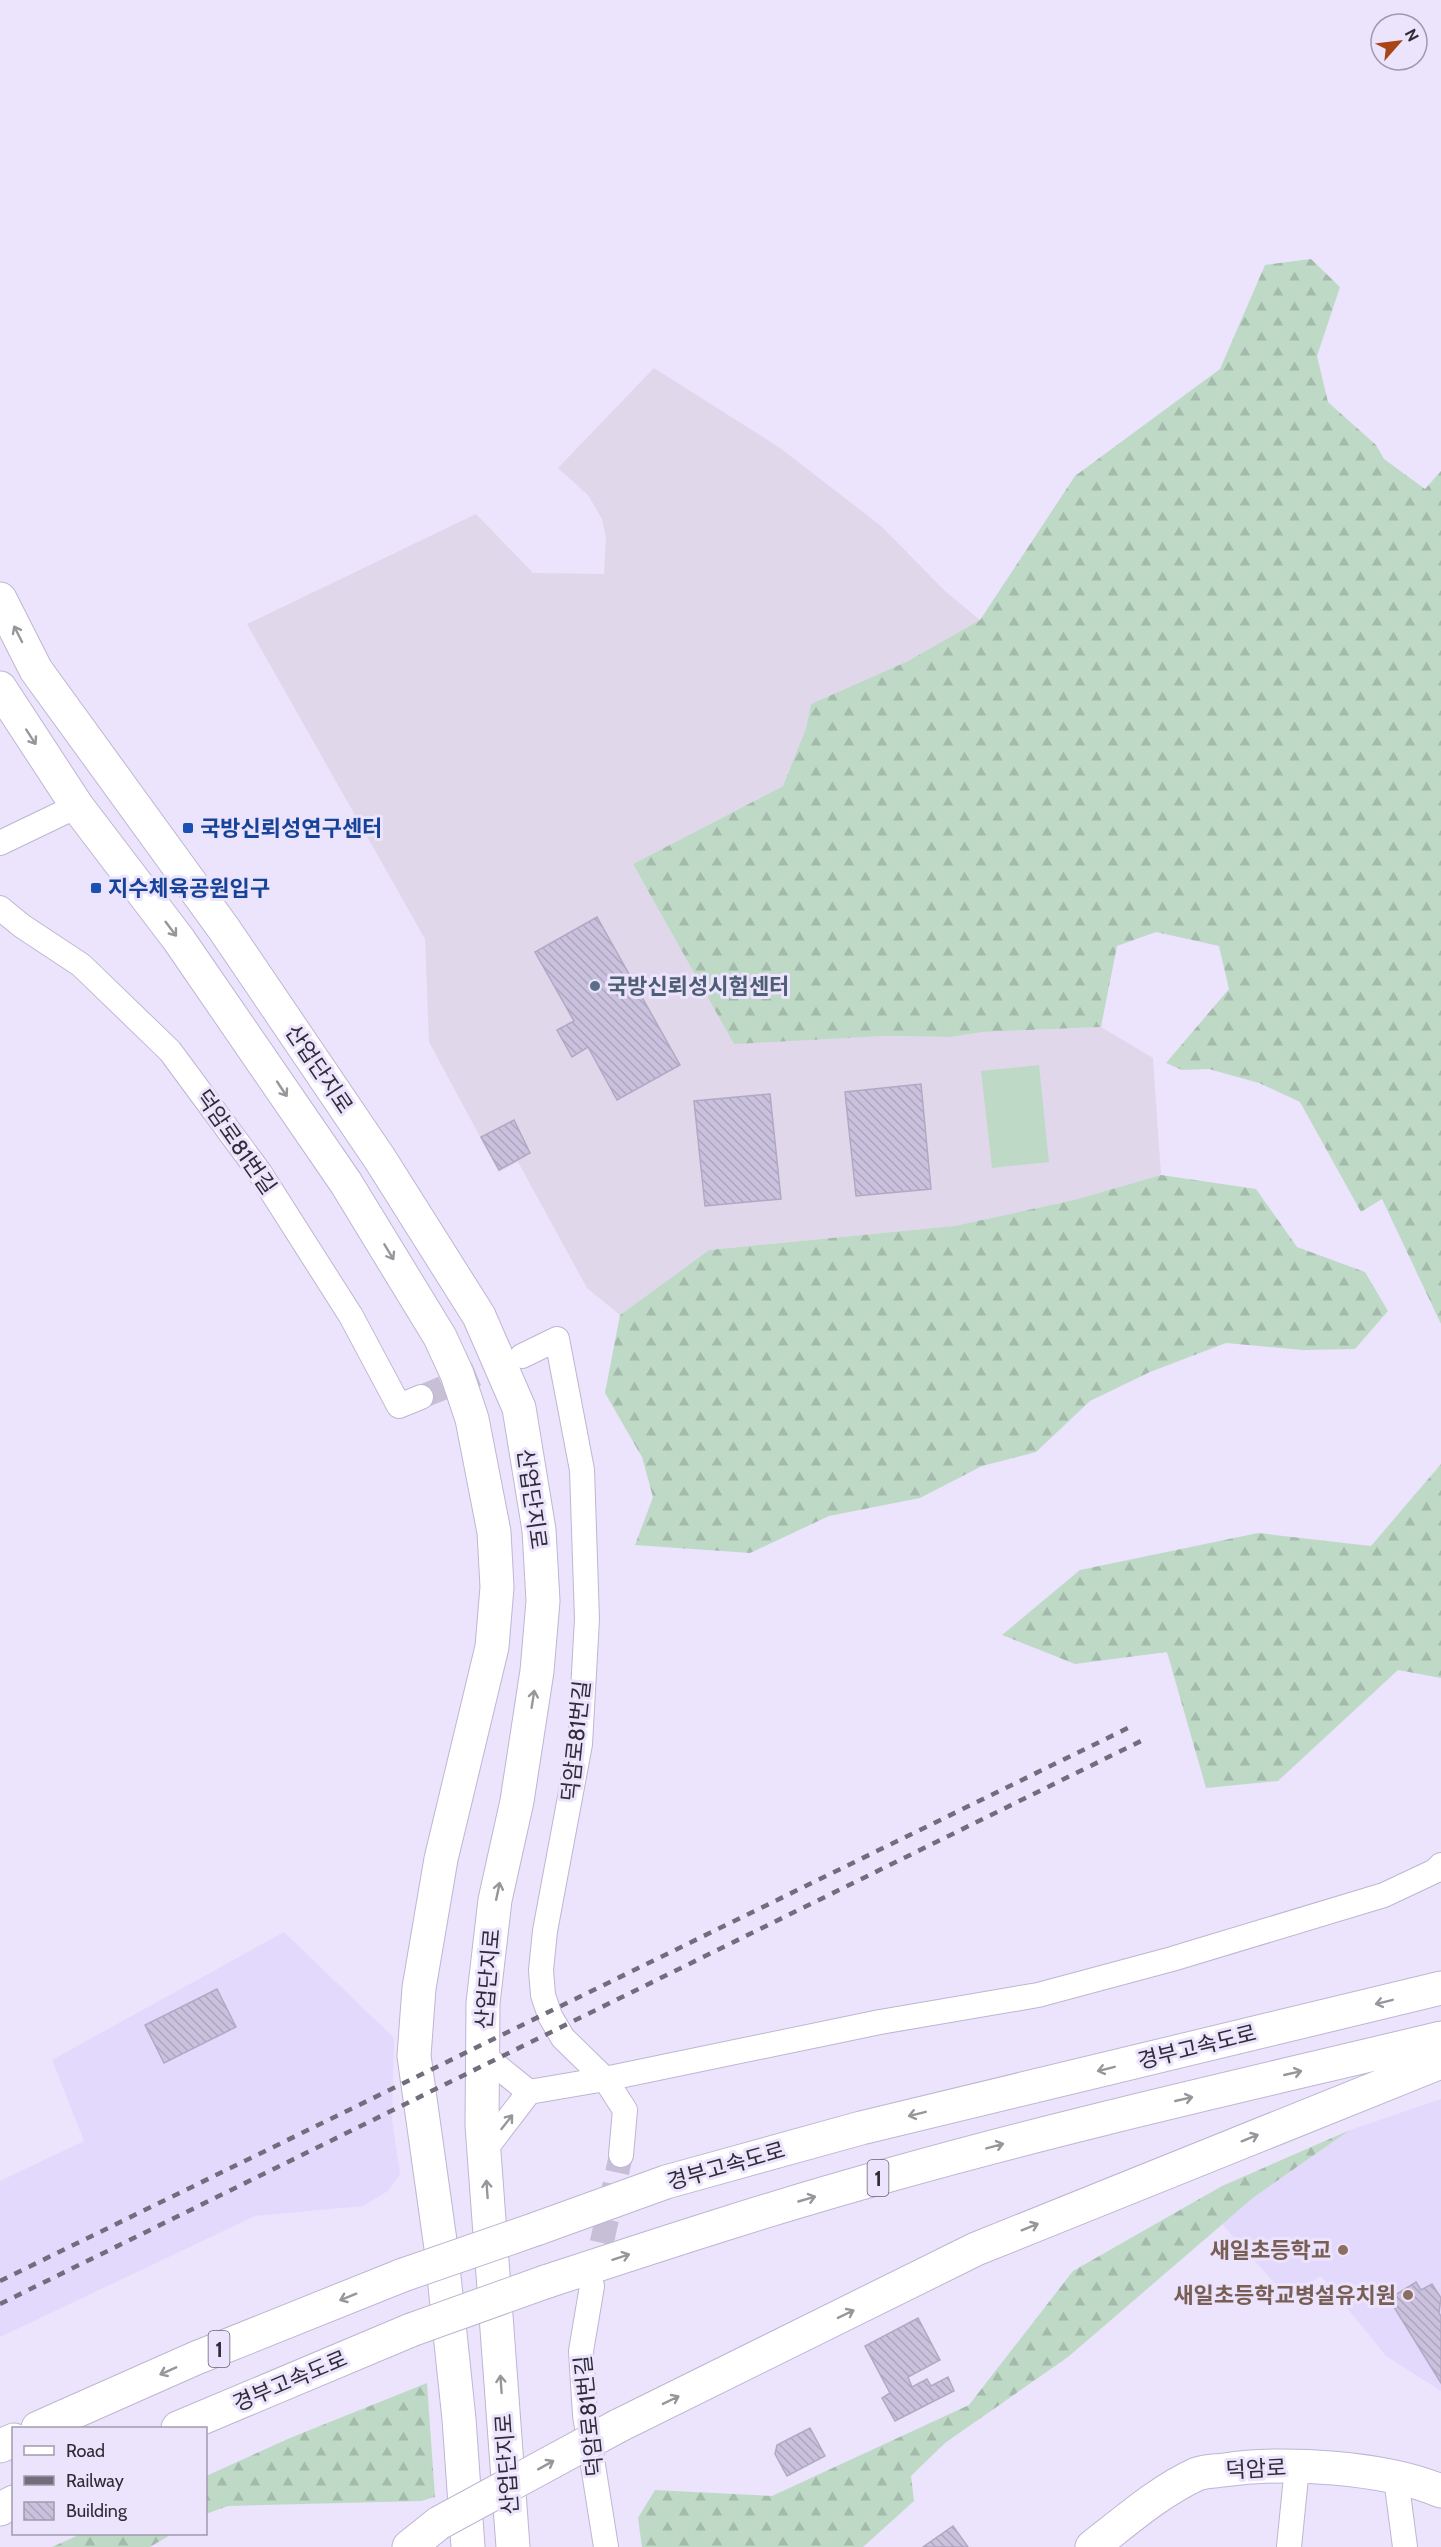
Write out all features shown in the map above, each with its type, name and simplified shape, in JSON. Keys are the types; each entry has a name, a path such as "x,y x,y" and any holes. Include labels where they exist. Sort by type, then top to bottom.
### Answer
{"main road":[{"name":"산업단지로","path":"0,599 36,670 224,929 380,1159 479,1316 519,1408 539,1530 543,1601 537,1671 517,1801 495,1900 483,2003 484,2151 513,2547"},
{"name":"산업단지로","path":"1,691 77,806 179,940 346,1183 440,1337 457,1374 472,1419 494,1532 497,1587 492,1647 441,1859 419,1988 414,2056 441,2248 459,2419 468,2547"},
{"name":"경부고속도로","path":"40,2427 196,2358 403,2275 666,2182 861,2128 1441,1988"},
{"name":"경부고속도로","path":"180,2427 411,2330 545,2282 723,2223 1066,2127 1441,2038"},
{"path":"409,2547 439,2523 618,2426 976,2249 1441,2062"},
{"name":"덕암로","path":"1092,2547 1157,2496 1200,2473 1235,2468 1344,2469 1396,2478 1441,2491"}],"street":[{"path":"1,691 36,670"},
{"path":"0,843 77,806"},
{"name":"덕암로81번길","path":"0,908 81,965 170,1051 260,1173 351,1316 399,1406 421,1397"},
{"name":"덕암로81번길","path":"522,1356 557,1339 582,1470 587,1619 580,1744 545,1931 541,1970 543,1995 550,2016 563,2038 605,2079 625,2110 621,2155"},
{"path":"484,2151 529,2092 605,2079 880,2022 1038,1995 1172,1959 1384,1895 1434,1871 1441,1865"},
{"path":"483,2055 529,2092"},
{"name":"덕암로81번길","path":"592,2286 581,2351 585,2415 606,2547"},
{"path":"1289,2547 1297,2467"},
{"path":"1396,2478 1405,2547"}],"shaded area":[{"path":"654,368 780,448 881,526 945,591 980,620 908,661 811,704 806,728 783,786 633,864 734,1043 885,1036 951,1037 983,1032 1101,1027 1153,1058 1161,1175 1074,1200 954,1226 709,1250 620,1315 587,1288 518,1162 499,1172 429,1042 425,939 247,624 476,514 533,573 604,574 606,538 602,519 588,495 558,468"},
{"path":"284,1932 394,2038 392,2120 400,2174 388,2191 363,2206 255,2216 0,2337 0,2181 84,2141 52,2060"},
{"name":"새일초등학교","path":"1441,2099 1441,2391 1386,2356 1321,2276 1287,2297 1222,2224 1254,2197 1350,2130"}],"green space":[{"path":"1311,259 1340,287 1317,356 1328,402 1376,445 1384,459 1425,489 1441,471 1441,1324 1382,1199 1361,1212 1300,1102 1259,1083 1209,1069 1182,1070 1166,1063 1229,989 1219,946 1156,932 1117,946 1101,1027 983,1032 951,1037 885,1036 734,1044 633,864 783,786 806,728 811,704 908,661 980,620 1075,476 1220,369 1265,265"},
{"path":"1039,1065 1049,1162 992,1168 981,1071"},
{"path":"1161,1175 1256,1189 1297,1247 1365,1272 1388,1311 1355,1349 1303,1350 1226,1343 1150,1372 1090,1401 1036,1452 982,1466 920,1498 829,1516 750,1553 635,1545 653,1497 642,1457 605,1393 620,1315 709,1250 954,1226 1074,1200"},
{"path":"1441,1464 1441,1678 1398,1670 1278,1781 1206,1788 1167,1652 1075,1664 1002,1635 1080,1570 1258,1533 1371,1546"},
{"path":"1350,2130 1254,2197 1068,2357 945,2443 911,2476 914,2501 863,2547 642,2547 638,2518 655,2490 772,2496 969,2405 1073,2271 1222,2186"},
{"path":"427,2383 435,2497 421,2501 228,2506 207,2514 207,2476 290,2438"},
{"path":"79,2535 170,2535 150,2547 52,2547"}],"building":[{"name":"국방신뢰성시험센터","path":"597,917 680,1065 617,1100 588,1047 572,1057 557,1030 574,1021 535,952"},
{"path":"921,1084 931,1189 856,1196 845,1092"},
{"path":"770,1094 781,1199 705,1206 694,1101"},
{"path":"514,1120 530,1153 499,1170 481,1137"},
{"path":"217,1989 236,2027 164,2063 145,2025"},
{"path":"1416,2282 1421,2290 1432,2284 1441,2298 1439,2313 1441,2316 1441,2383 1389,2299"},
{"path":"918,2318 940,2360 908,2377 912,2387 927,2379 931,2386 948,2377 954,2391 895,2421 882,2398 890,2393 865,2346"},
{"path":"810,2428 825,2456 787,2476 775,2454 777,2445"},
{"path":"953,2526 968,2547 923,2547"}],"tunnel":[{"path":"421,1397 514,1359"},
{"path":"594,2278 621,2155"}],"railway":[{"path":"0,2281 1132,1726"},
{"path":"0,2304 1143,1740"}],"place":[{"name":"국방신뢰성연구센터","path":"188,828"},
{"name":"지수체육공원입구","path":"96,888"},
{"name":"국방신뢰성시험센터","path":"595,986"},
{"name":"새일초등학교","path":"1343,2250"},
{"name":"새일초등학교병설유치원","path":"1408,2295"}]}
